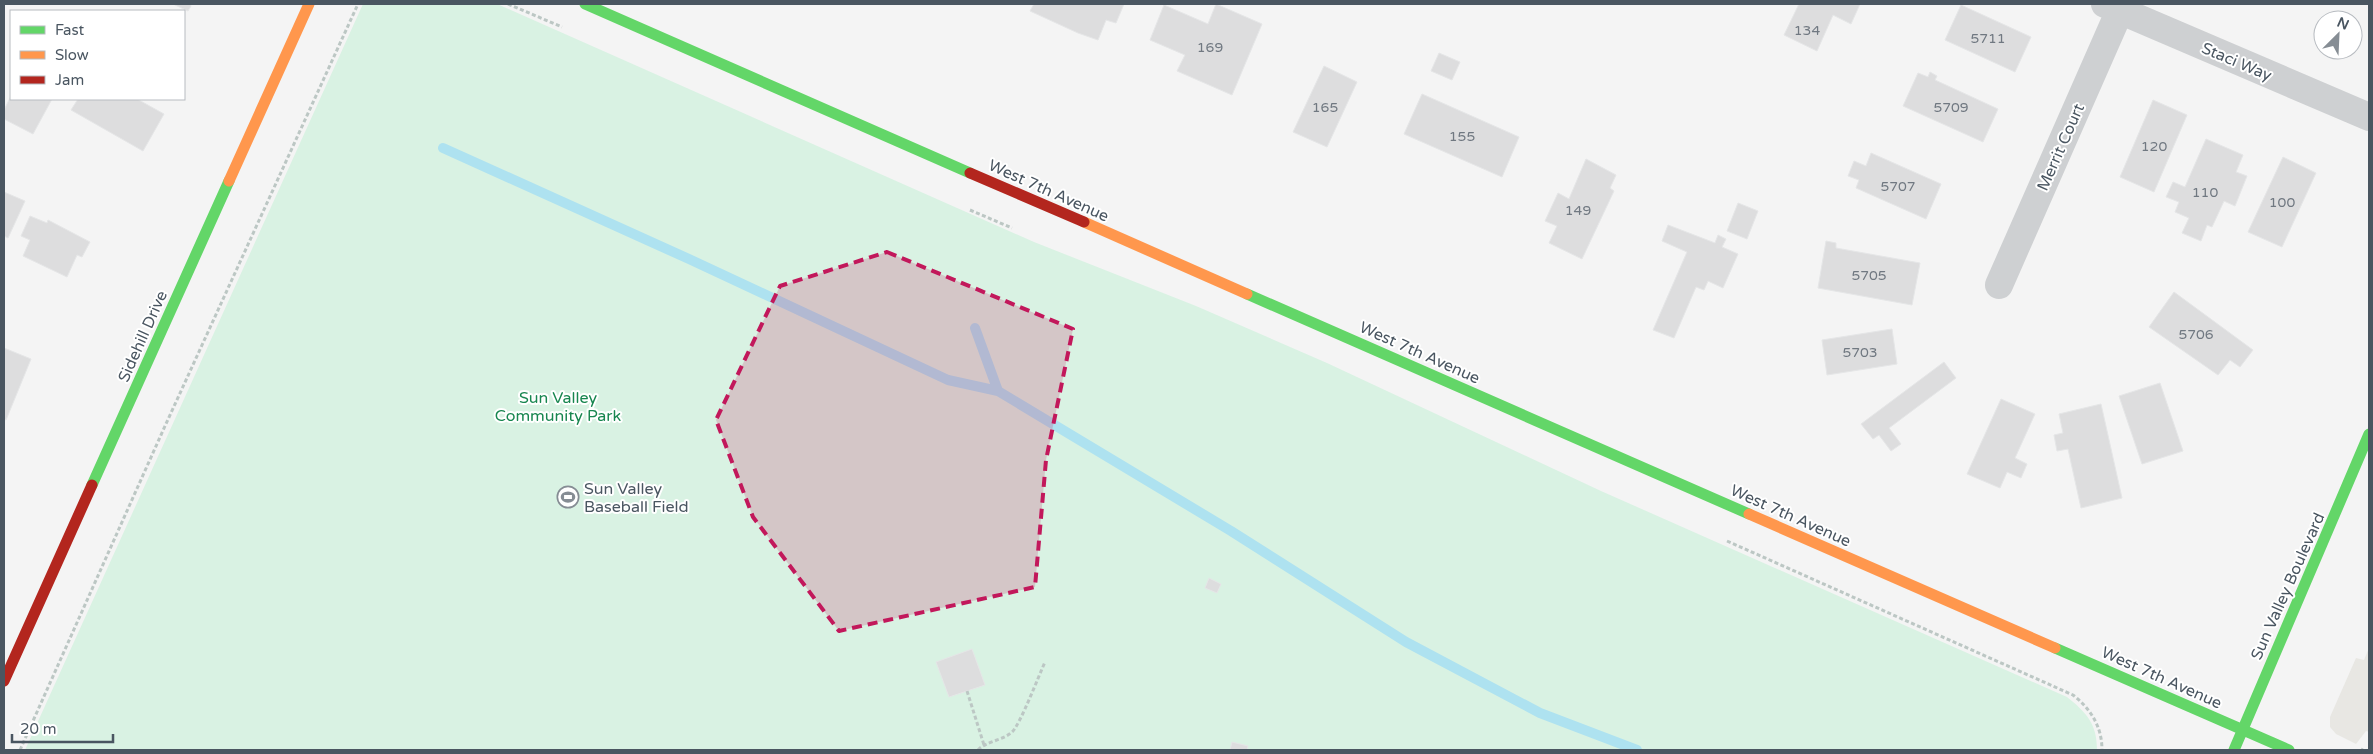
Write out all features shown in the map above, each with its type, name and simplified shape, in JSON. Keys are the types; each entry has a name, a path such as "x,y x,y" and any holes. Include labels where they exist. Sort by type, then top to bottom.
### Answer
{"main road":[{"name":"Sidehill Drive","path":"4,681 309,4"},
{"name":"West 7th Avenue","path":"585,4 2289,750"},
{"name":"Sun Valley Boulevard","path":"2234,750 2369,434"}],"street":[{"name":"Staci Way","path":"2112,7 2369,118"},
{"name":"Merrit Court","path":"2000,285 2112,7"}],"path":[{"path":"20,750 169,417 358,4"},
{"path":"978,750 984,745 1012,732 1020,722 1045,662"},
{"path":"967,691 984,745"}],"highlighted area":[{"path":"887,252 1073,329 1046,460 1035,587 839,631 753,517 716,420 780,286"}],"shaded area":[{"path":"2369,648 2369,732 2366,731 2356,744 2336,734 2330,727 2330,717 2356,658 2364,660"}],"green space":[{"name":"Sun Valley Community Park","path":"363,4 497,4 504,7 1034,242 1196,306 1327,363 1601,491 2067,697 2090,720 2097,741 2097,750 25,750"}],"building":[{"path":"173,4 190,4 191,6 188,11"},
{"path":"1034,4 1124,4 1116,23 1106,20 1098,40 1030,11"},
{"path":"1216,4 1262,24 1232,95 1177,71 1185,55 1150,40 1164,5 1208,24"},
{"path":"1799,4 1860,4 1851,24 1833,15 1817,51 1784,35"},
{"path":"1961,5 2031,37 2015,72 1945,40"},
{"path":"1439,53 1460,62 1452,80 1431,71"},
{"path":"1324,66 1357,82 1327,147 1293,132"},
{"path":"1930,72 1937,76 1935,80 1998,109 1983,142 1903,106 1918,73 1928,77"},
{"path":"1422,94 1519,137 1502,177 1404,134"},
{"path":"10,98 10,100 51,100 33,134 4,119 4,110"},
{"path":"77,100 139,100 164,114 143,151 71,110"},
{"path":"2153,100 2187,115 2154,192 2120,177"},
{"path":"2206,139 2243,155 2236,172 2247,176 2235,206 2224,201 2212,227 2207,225 2201,241 2182,233 2189,218 2175,212 2179,202 2166,197 2173,182 2185,187"},
{"path":"1871,153 1941,184 1926,219 1856,188 1859,180 1848,176 1854,161 1866,166"},
{"path":"2283,157 2316,173 2282,247 2248,232"},
{"path":"1586,159 1616,175 1610,188 1614,191 1582,259 1549,243 1557,226 1545,221 1558,193 1569,199"},
{"path":"4,192 25,201 8,238 4,236"},
{"path":"1738,203 1758,211 1747,239 1727,231"},
{"path":"30,216 47,223 48,220 90,242 82,257 77,255 67,277 23,256 30,240 21,236"},
{"path":"1668,225 1715,243 1718,235 1726,239 1722,247 1738,254 1723,288 1708,281 1704,290 1696,287 1674,338 1653,330 1687,252 1662,241"},
{"path":"1826,241 1836,243 1836,248 1920,263 1912,305 1818,288"},
{"path":"2174,292 2253,350 2240,367 2230,360 2218,375 2149,327"},
{"path":"1892,329 1897,364 1827,375 1822,340"},
{"path":"4,348 31,359 6,420 4,419"},
{"path":"1944,362 1956,378 1889,428 1901,444 1891,451 1879,435 1873,439 1861,424"},
{"path":"2160,383 2183,451 2142,464 2119,396"},
{"path":"2001,399 2035,414 2015,458 2027,464 2021,478 2007,472 2000,488 1967,474"},
{"path":"2101,404 2122,498 2081,508 2068,449 2057,451 2054,435 2063,433 2059,414"},
{"path":"1209,578 1221,584 1217,593 1205,588"},
{"path":"972,649 985,685 949,697 936,662"},
{"path":"1232,742 1248,746 1247,750 1230,750"}],"waterway":[{"path":"443,148 689,259 948,380 998,391 1231,531 1406,642 1540,713 1637,750"},
{"path":"975,328 998,391"}],"traffic: fast":[{"path":"585,4 970,173"},
{"path":"92,485 229,181"},
{"path":"1247,294 1749,514"},
{"path":"2234,750 2369,434"},
{"path":"2055,648 2289,750"}],"traffic: slow":[{"path":"229,181 309,4"},
{"path":"1084,222 1247,294"},
{"path":"1749,514 2055,648"}],"traffic: jam":[{"path":"970,173 1084,222"},
{"path":"4,681 92,485"}],"place":[{"name":"Sun Valley Baseball Field","path":"568,497"}]}
